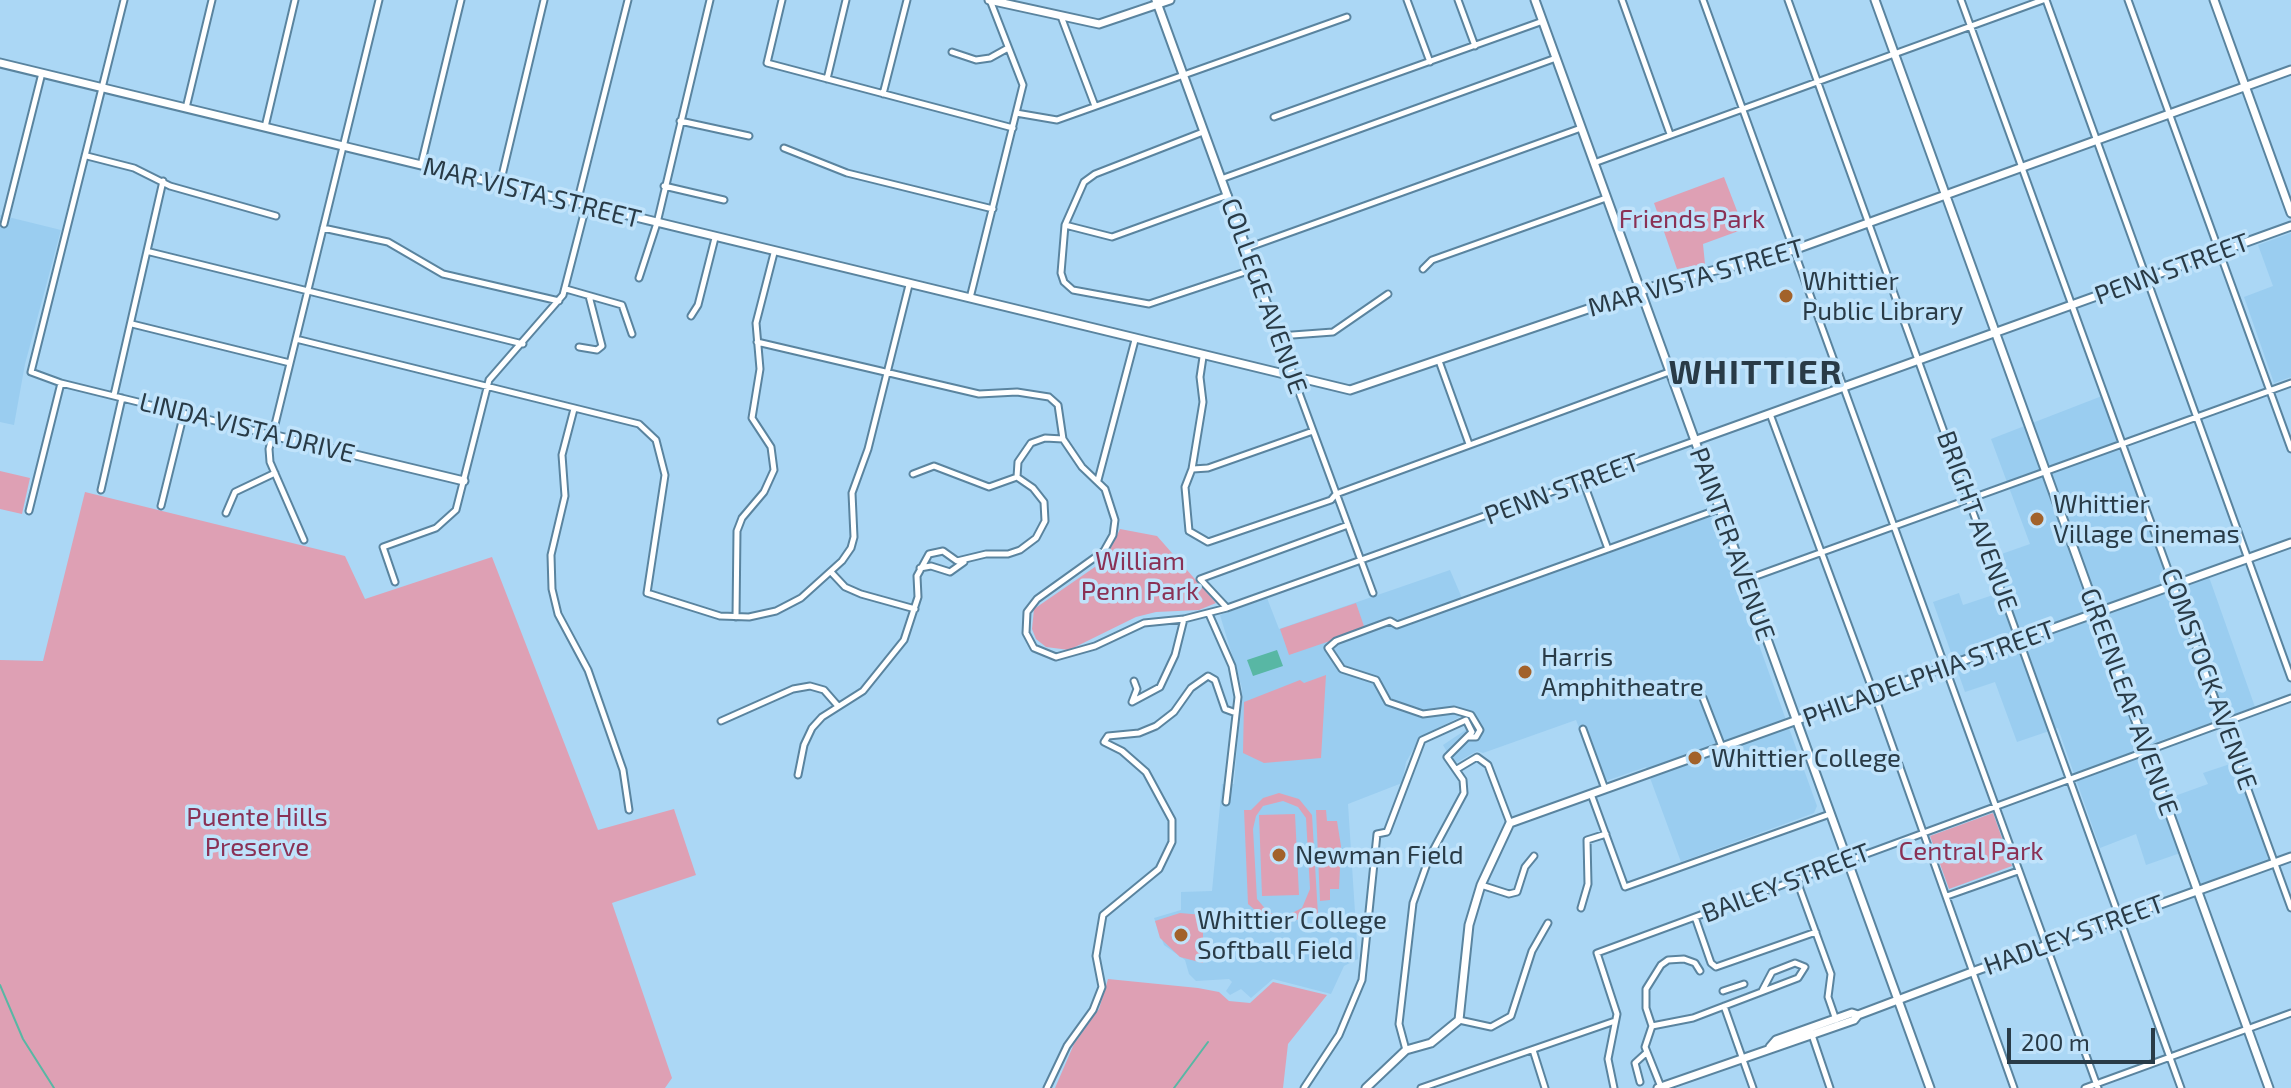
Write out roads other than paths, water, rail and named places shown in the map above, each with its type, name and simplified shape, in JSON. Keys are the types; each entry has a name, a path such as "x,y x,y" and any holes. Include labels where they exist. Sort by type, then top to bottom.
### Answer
{"street":[{"path":"124,0 87,156 134,168 163,181 276,216"},
{"path":"186,108 212,0"},
{"path":"265,127 295,0"},
{"path":"304,540 269,456 379,0"},
{"path":"421,165 461,0"},
{"path":"500,184 544,0"},
{"path":"577,204 628,0"},
{"path":"639,278 657,223 710,0"},
{"path":"782,0 767,63 1013,128"},
{"path":"827,79 846,0"},
{"path":"883,94 907,0"},
{"path":"990,0 1062,19 1099,24 1156,2 1170,0"},
{"path":"970,299 1023,85 990,0"},
{"path":"1407,0 1430,62"},
{"path":"1458,0 1475,46"},
{"name":"PAINTER AVENUE","path":"1535,0 1930,1088"},
{"path":"1622,0 1670,134"},
{"path":"1703,0 1948,667 2045,947 2097,1086"},
{"name":"BRIGHT AVENUE","path":"1788,0 2181,1088"},
{"name":"GREENLEAF AVENUE","path":"1875,0 2269,1088"},
{"name":"COMSTOCK AVENUE","path":"1961,0 2291,908"},
{"path":"1594,163 2044,0 2291,678"},
{"path":"2128,0 2291,449"},
{"path":"2214,0 2291,213"},
{"name":"COLLEGE AVENUE","path":"1156,2 1373,593"},
{"path":"1016,113 1057,120 1347,17"},
{"path":"1062,19 1095,106"},
{"path":"1274,117 1543,21"},
{"path":"952,52 976,60 990,58 1008,48"},
{"path":"1221,179 1556,58"},
{"name":"MAR VISTA STREET","path":"0,63 1294,379 1359,390 1640,291 1793,250 1869,224 2291,70"},
{"path":"4,224 42,73"},
{"path":"680,121 749,136"},
{"path":"1247,248 1581,128"},
{"path":"1203,132 1095,174 1077,195 1065,225 1061,273 1064,282 1073,290 1149,304 1254,269"},
{"path":"784,148 847,173 993,209"},
{"name":"LINDA VISTA DRIVE","path":"87,156 31,372 61,383 464,481"},
{"path":"114,395 150,252 163,181"},
{"path":"664,186 724,200"},
{"path":"1065,225 1112,237 1228,195"},
{"path":"1423,269 1432,260 1606,198"},
{"path":"395,582 383,547 436,528 451,518 464,481 487,385 493,373 523,344 566,289 586,206"},
{"name":"PENN STREET","path":"1098,480 1113,505 1113,535 1098,557 1031,606 1025,619 1029,640 1047,656 1065,656 1135,626 1184,619 1227,608 2291,226"},
{"path":"323,228 388,242 443,274 559,301"},
{"path":"691,316 698,305 715,238"},
{"path":"150,252 523,344"},
{"path":"736,617 737,531 742,518 764,492 774,470 771,447 752,418 760,369 756,323 774,253"},
{"path":"296,339 639,424 661,450 665,475 647,593 707,613 736,617 763,615 789,605 831,572 842,561 854,537 852,493 909,285"},
{"path":"566,289 622,305 632,334"},
{"path":"1279,336 1333,332 1388,294"},
{"path":"579,347 597,350 602,346 589,296"},
{"path":"132,324 290,363"},
{"path":"757,342 979,394 1017,392 1049,397 1058,405 1063,439 1082,467 1098,480 1135,340"},
{"path":"1203,357 1200,377 1203,402 1192,469 1185,487 1189,531 1208,542 1331,500 1336,494 1669,372"},
{"path":"1439,361 1469,444"},
{"path":"29,511 61,383"},
{"path":"1745,580 2291,383"},
{"path":"101,490 122,398"},
{"path":"574,409 562,455 565,496 551,555 552,589 558,614 588,670 623,770 629,810"},
{"path":"161,506 184,413"},
{"path":"1770,414 1874,694 2014,1088"},
{"path":"1192,469 1208,468 1313,431"},
{"path":"1017,477 1018,462 1031,443 1045,438 1063,439"},
{"path":"913,474 934,466 989,487 1017,477"},
{"path":"226,513 235,492 275,473"},
{"path":"798,775 812,728 877,678 904,640 915,609 920,568 933,550 943,551 957,561 1020,550 1041,530 1047,512 1044,502 1033,488 1017,477"},
{"path":"1583,481 1608,549"},
{"path":"1468,737 1476,737 1480,730 1471,715 1458,710 1423,714 1388,702 1376,680 1342,669 1328,648 1336,641 1390,621 1397,625 1719,509"},
{"path":"1227,608 1200,579 1348,525"},
{"name":"PHILADELPHIA STREET","path":"1510,823 2291,543"},
{"path":"920,568 931,566 950,572 968,559"},
{"path":"831,572 845,587 915,609"},
{"path":"1209,614 1232,666 1238,697 1226,802"},
{"path":"1134,681 1137,689 1132,702 1160,687 1175,655 1184,619"},
{"path":"1047,1088 1067,1046 1093,1010 1102,987 1096,956 1103,915 1159,869 1172,842 1172,820 1146,772 1122,751 1104,742 1108,736 1139,733 1156,726 1174,712 1191,688 1208,676 1215,680 1225,709 1236,713"},
{"path":"721,721 793,689 810,686 824,690 838,706"},
{"path":"1703,698 1722,747"},
{"name":"BAILEY STREET","path":"1616,1021 1615,1005 1597,953 2291,698"},
{"path":"1304,1088 1339,1035 1362,980 1377,834 1387,832 1416,749 1422,740 1461,720 1472,726 1468,737 1447,757 1452,769 1477,757 1488,765 1510,823 1481,885 1469,925 1459,1020 1431,1043 1406,1050 1366,1088"},
{"path":"1583,729 1605,789"},
{"path":"1406,1050 1399,1024 1413,903 1439,837 1464,793 1457,769"},
{"path":"1591,794 1625,887 1830,814"},
{"path":"1581,908 1588,884 1587,840 1606,834"},
{"path":"1481,885 1509,894 1517,892 1525,867 1534,856"},
{"name":"HADLEY STREET","path":"1660,1087 1770,1047 1776,1040 1811,1032 2291,857"},
{"path":"1947,896 2018,871"},
{"path":"1797,881 1831,974 1828,997 1837,1022"},
{"path":"1695,917 1711,963 1716,967 1816,932"},
{"path":"1459,1020 1491,1027 1511,1016 1528,960 1548,923"},
{"path":"1660,1087 1646,1053 1645,1042 1652,1026 1646,1008 1646,989 1661,965 1668,960 1692,961 1700,971"},
{"path":"1652,1026 1693,1018 1798,978 1805,972 1803,964 1795,963 1772,972 1762,991"},
{"path":"1723,991 1744,984"},
{"path":"1733,988 1738,1000"},
{"path":"1724,1006 1753,1088"},
{"path":"2085,1088 2291,1013"},
{"path":"1421,1088 1616,1021"},
{"path":"1614,1088 1608,1059 1616,1021"},
{"path":"1811,1032 1830,1088"},
{"path":"1533,1050 1545,1088"},
{"path":"1640,1082 1635,1063 1646,1053"}],"waterway":[{"path":"0,985 23,1039 54,1088"},
{"path":"1174,1088 1208,1042"}],"place":[{"name":"Whittier Public Library","path":"1786,296"},
{"name":"Whittier Village Cinemas","path":"2037,519"},
{"name":"Harris Amphitheatre","path":"1525,672"},
{"name":"Whittier College","path":"1695,758"},
{"name":"Newman Field","path":"1279,855"},
{"name":"Whittier College Softball Field","path":"1181,935"}],"district":[{"name":"WHITTIER","path":"1756,373"}],"park label":[{"name":"Friends Park","path":"1692,219"},
{"name":"William Penn Park","path":"1140,576"},
{"name":"Puente Hills Preserve","path":"257,832"},
{"name":"Central Park","path":"1971,851"}]}
